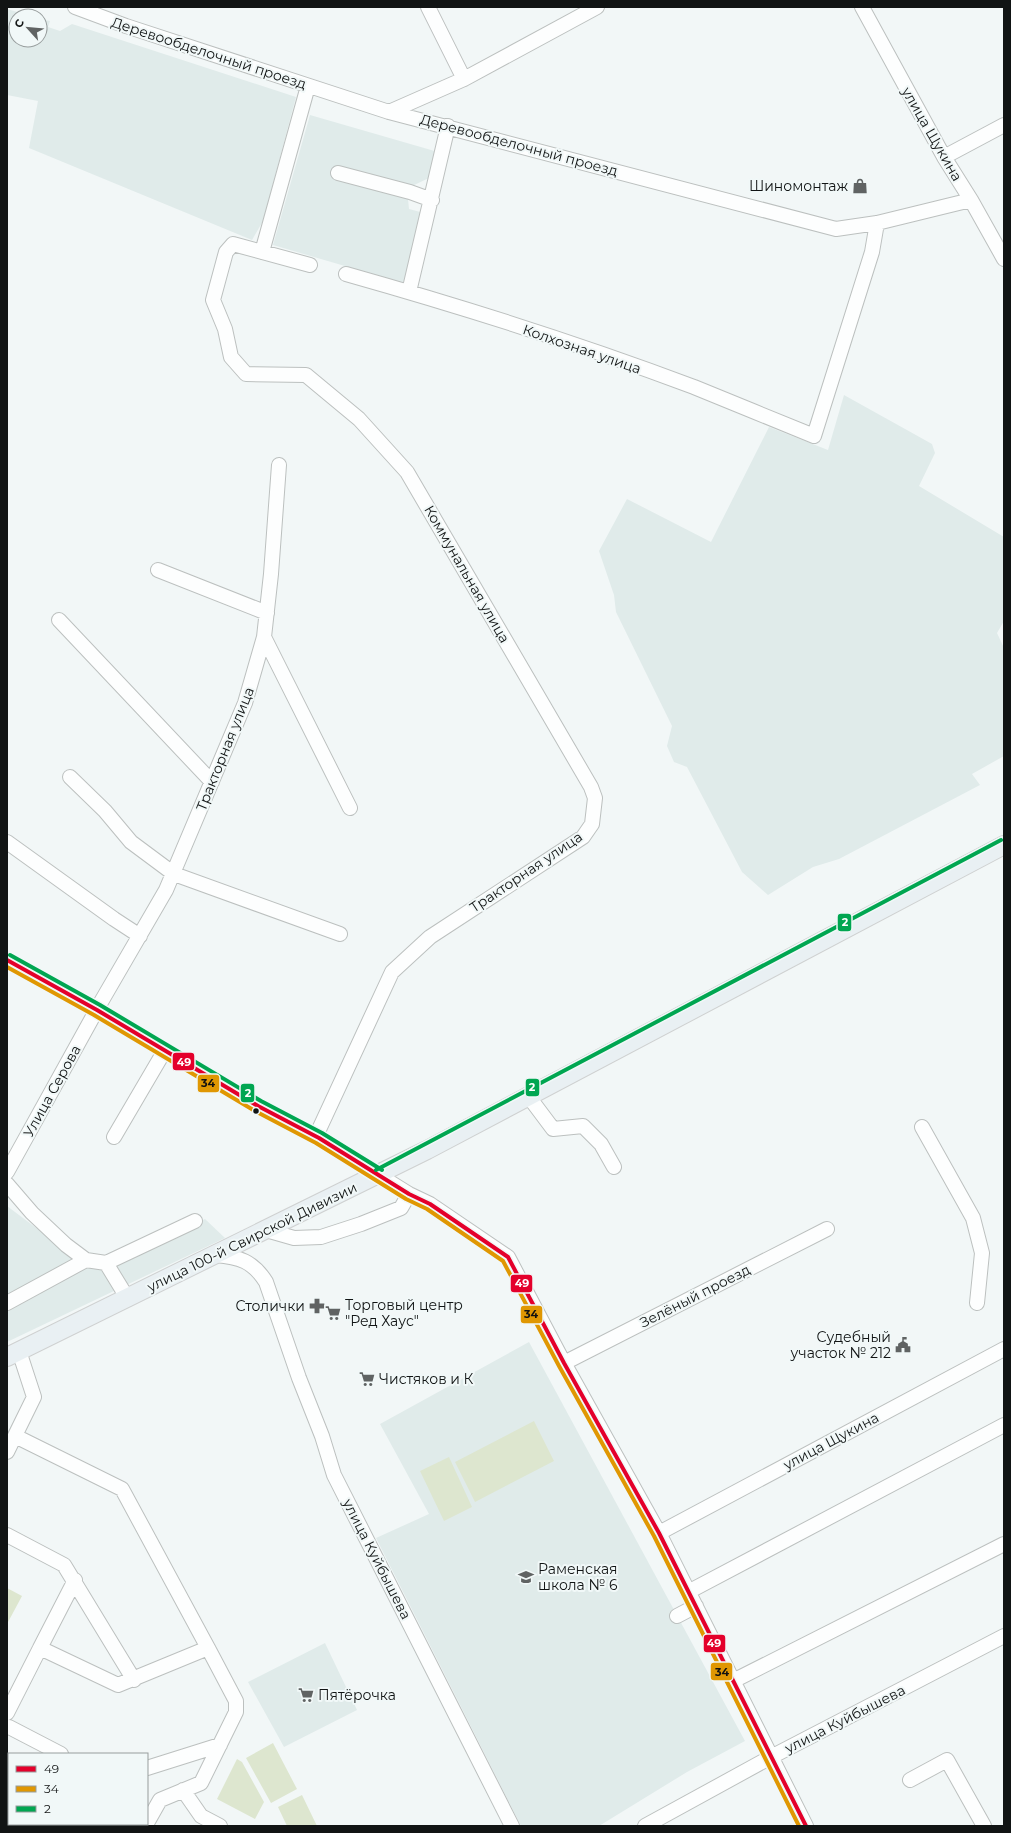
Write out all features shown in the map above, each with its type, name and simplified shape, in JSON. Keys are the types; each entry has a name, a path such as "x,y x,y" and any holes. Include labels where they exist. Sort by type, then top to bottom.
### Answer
{"main road":[{"name":"улица 100-й Свирской Дивизии","path":"13,1354 379,1175 1004,845"}],"street":[{"name":"Деревообделочный проезд","path":"75,7 389,112 448,126 836,229 877,223 971,200"},
{"path":"428,7 464,80"},
{"path":"389,112 464,80 597,7"},
{"name":"улица Щукина","path":"862,7 944,157 971,200 1004,259"},
{"path":"308,86 262,252 310,265"},
{"path":"944,157 1004,125"},
{"path":"409,292 432,200 448,126"},
{"path":"338,173 410,192 432,200"},
{"name":"Колхозная улица","path":"346,274 409,292 599,354 694,388 814,436 872,252 877,223"},
{"name":"Коммунальная улица","path":"262,252 233,244 226,252 213,300 225,329 231,357 246,374 306,375 359,419 407,472 591,786 595,798"},
{"name":"Тракторная улица","path":"97,1010 174,874 245,703 264,637 279,465"},
{"path":"158,570 267,613"},
{"path":"59,620 212,782"},
{"path":"264,637 350,808"},
{"path":"70,777 106,811 131,842 174,874 340,934"},
{"name":"Тракторная улица","path":"316,1136 392,972 436,933 583,837 592,824 595,798"},
{"path":"7,842 114,920 140,936"},
{"path":"7,960 97,1010 258,1106 316,1136 409,1194 430,1204 508,1257 564,1363 659,1533 806,1826"},
{"name":"Улица Серова","path":"7,1172 97,1010"},
{"path":"114,1137 165,1050"},
{"path":"529,1097 553,1129 583,1126 601,1144 614,1168"},
{"path":"922,1127 973,1218 982,1253 977,1303"},
{"path":"7,1184 32,1213 66,1245 86,1260 106,1263 195,1221"},
{"path":"266,1230 294,1238 321,1237 361,1224 401,1208 409,1194"},
{"name":"Зелёный проезд","path":"564,1363 827,1229"},
{"name":"улица Куйбышева","path":"216,1255 237,1257 260,1271 266,1282 299,1378 322,1436 334,1475 512,1826"},
{"path":"7,1303 86,1260"},
{"path":"106,1263 128,1299"},
{"name":"улица Щукина","path":"659,1533 1004,1349"},
{"path":"7,1452 13,1430 34,1397 13,1354"},
{"path":"688,1592 1004,1425"},
{"path":"13,1430 122,1489 208,1648 238,1707 201,1783 160,1800 148,1821"},
{"path":"7,1535 64,1565 75,1580 134,1680"},
{"path":"733,1681 1004,1544"},
{"path":"7,1713 75,1580"},
{"path":"677,1616 696,1606"},
{"name":"улица Куйбышева","path":"645,1826 771,1757 1004,1636"},
{"path":"40,1648 118,1686 208,1648"},
{"path":"9,1727 59,1753"},
{"path":"148,1768 220,1745"},
{"path":"910,1780 947,1760 984,1826"},
{"path":"183,1790 201,1816 220,1826"}],"shaded area":[{"path":"7,9 8,48 48,48 48,27 60,31 72,24 296,97 263,221 252,240 29,148 38,101 7,95"},
{"path":"310,115 438,152 429,178 412,186 408,199 409,209 424,213 403,283 273,245"},
{"path":"844,395 932,444 935,453 919,486 1004,537 1004,621 997,633 1004,648 1004,756 972,774 980,785 839,859 813,867 768,895 742,872 687,767 674,762 667,746 672,726 616,612 614,595 599,551 627,499 711,542 769,427 828,450"},
{"path":"7,1206 87,1266 101,1270 205,1219 225,1238 7,1342"},
{"name":"Раменская школа № 6","path":"529,1342 745,1741 687,1772 599,1826 521,1826 376,1538 429,1514 380,1424"},
{"path":"325,1643 357,1710 284,1747 248,1682"}],"green space":[{"path":"534,1421 554,1461 475,1502 455,1462"},
{"path":"449,1457 472,1507 444,1521 420,1471"},
{"path":"7,1588 22,1596 7,1624"},
{"path":"273,1743 297,1789 271,1803 246,1758"},
{"path":"237,1759 242,1762 264,1802 255,1819 217,1799"},
{"path":"302,1795 317,1826 287,1826 278,1807"}],"transit line":[{"name":"2","path":"376,1170 1001,840"},
{"name":"2","path":"10,955 100,1005 261,1101 322,1133 382,1170"},
{"name":"49","path":"7,960 97,1010 258,1106 319,1138 409,1194 430,1204 508,1257 564,1363 659,1533 806,1826"},
{"name":"34","path":"7,967 94,1015 255,1111 316,1143 406,1199 427,1209 503,1261 559,1366 654,1536 799,1826"}],"place":[{"name":"Шиномонтаж","path":"860,186"},
{"name":"Столички","path":"317,1306"},
{"name":"Торговый центр \"Ред Хаус\"","path":"333,1313"},
{"name":"Судебный участок № 212","path":"903,1345"},
{"name":"Чистяков и К","path":"367,1379"},
{"name":"Раменская школа № 6","path":"526,1577"},
{"name":"Пятёрочка","path":"306,1695"}]}
